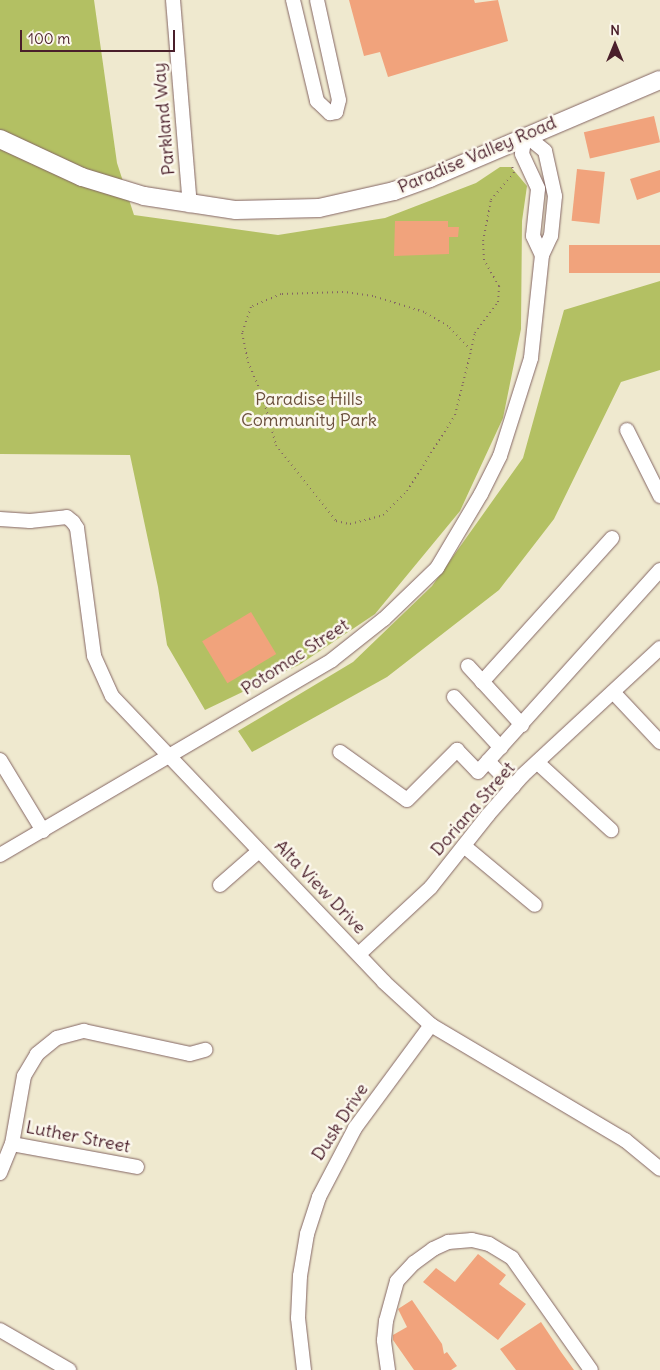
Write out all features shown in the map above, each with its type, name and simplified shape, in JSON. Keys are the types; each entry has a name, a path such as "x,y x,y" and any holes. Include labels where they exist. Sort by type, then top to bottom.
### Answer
{"main road":[{"name":"Paradise Valley Road","path":"0,139 96,182 190,205 279,210 319,208 360,199 430,178 525,135 660,80"}],"street":[{"name":"Parkland Way","path":"173,0 190,205"},
{"path":"293,0 317,101 330,113 336,112 339,100 317,0"},
{"name":"Potomac Street","path":"0,855 43,831 168,754 332,660 384,619 437,568 481,494 519,403 531,358 542,255 551,236 556,196 553,176 545,150 525,135 522,154 538,189 533,236 542,255"},
{"path":"627,430 660,496"},
{"name":"Alta View Drive","path":"0,519 30,521 67,517 77,528 97,667 119,707 168,754 259,851 431,1025 625,1140 660,1169"},
{"path":"482,682 612,538"},
{"path":"340,752 407,800 457,750 478,772 660,570"},
{"name":"Doriana Street","path":"359,954 431,887 513,787 659,650"},
{"path":"468,666 522,725"},
{"path":"613,692 660,742"},
{"path":"454,697 501,748"},
{"path":"0,760 43,831"},
{"path":"488,761 513,787"},
{"path":"539,764 611,830"},
{"path":"464,846 535,905"},
{"path":"220,885 259,851"},
{"name":"Dusk Drive","path":"304,1370 299,1325 300,1283 308,1234 319,1197 355,1128 431,1025"},
{"path":"0,1172 12,1144 24,1076 34,1057 57,1038 84,1031 190,1054 205,1050"},
{"name":"Luther Street","path":"12,1144 137,1167"},
{"path":"388,1370 384,1340 386,1321 397,1282 414,1262 433,1249 448,1242 472,1240 489,1244 512,1258 591,1370"},
{"path":"0,1330 69,1370"}],"path":[{"path":"471,350 448,326 424,312 373,296 343,292 281,294 251,307 242,333 248,362 263,398 276,445 336,521 350,524 383,515 407,491 455,415 471,350 480,323 498,302 500,286 484,260 483,241 491,200 514,173 512,166"}],"green space":[{"name":"Paradise Hills Community Park","path":"0,0 94,0 117,163 134,215 278,235 385,218 476,183 500,167 511,167 527,186 522,221 521,329 503,418 460,511 375,614 299,665 205,710 167,645 158,587 130,455 0,454"},
{"path":"660,281 660,370 621,382 554,519 499,590 387,677 252,752 238,731 353,662 432,586 523,458 564,310"}],"building":[{"path":"349,0 474,0 475,3 498,0 508,41 388,77 380,52 364,56"},
{"path":"654,116 660,142 590,159 584,132"},
{"path":"577,169 605,172 599,224 572,221"},
{"path":"660,170 660,192 637,200 630,179"},
{"path":"395,221 448,221 448,227 459,227 458,237 449,237 449,254 394,256"},
{"path":"569,245 660,245 660,273 569,273"},
{"path":"251,612 276,654 227,683 202,641"},
{"path":"478,1254 506,1275 499,1284 526,1304 498,1340 423,1282 436,1268 455,1282"},
{"path":"412,1300 442,1344 444,1354 447,1352 457,1366 451,1370 414,1370 393,1340 393,1335 407,1327 398,1309"},
{"path":"541,1322 574,1370 516,1370 500,1349"}]}
